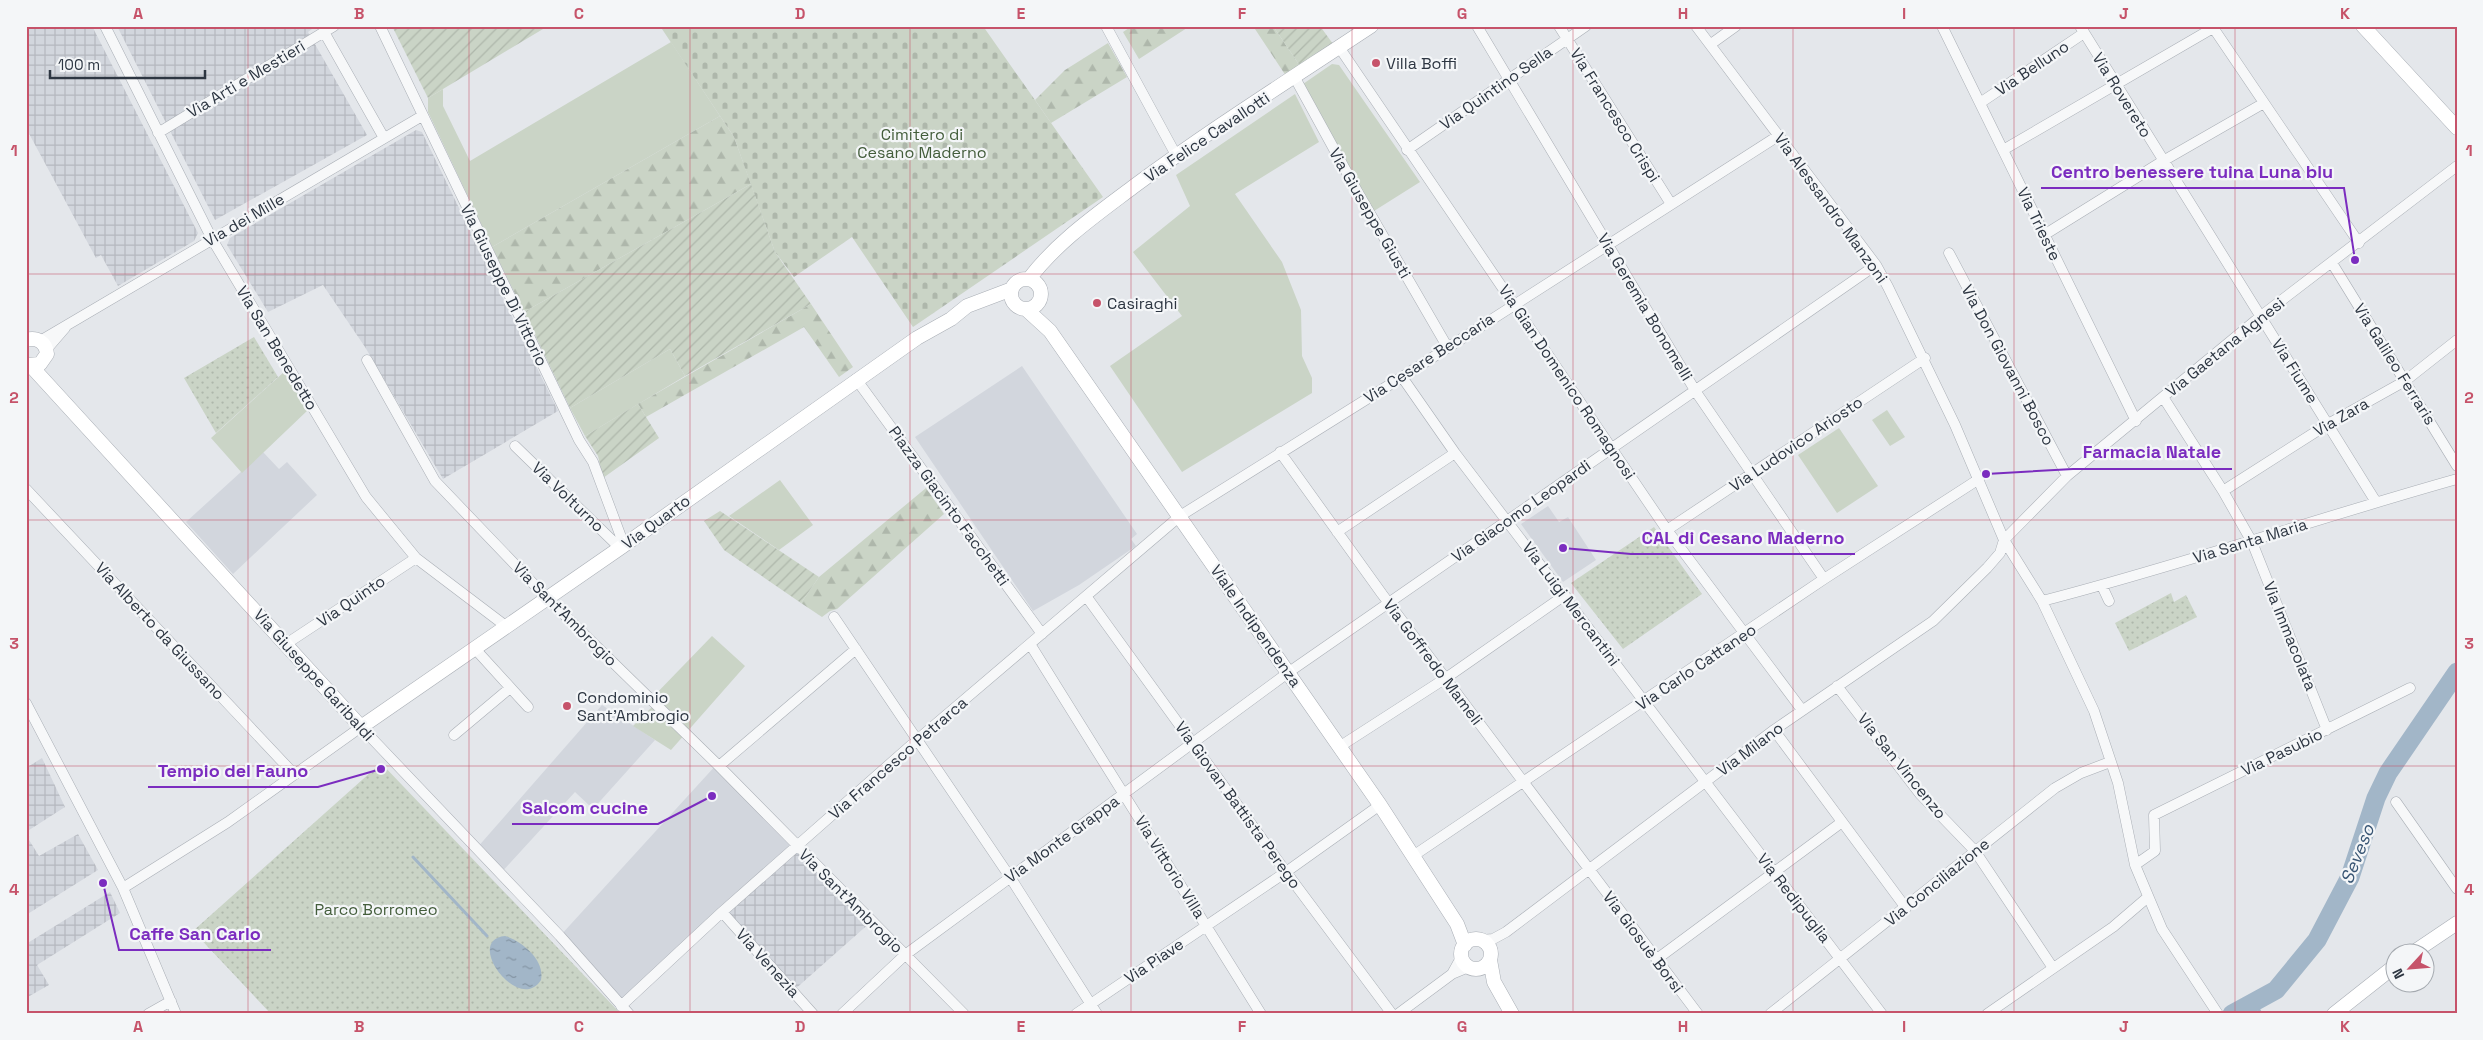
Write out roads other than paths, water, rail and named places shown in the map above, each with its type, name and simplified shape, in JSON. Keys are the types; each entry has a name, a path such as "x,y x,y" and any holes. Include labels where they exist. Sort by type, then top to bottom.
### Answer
{"street":[{"name":"Via San Benedetto","path":"105,26 212,239 366,497 416,558 507,627"},
{"name":"Via Arti e Mestieri","path":"158,133 334,26"},
{"name":"Via Giuseppe Di Vittorio","path":"380,26 579,440 593,462 622,547"},
{"path":"1106,26 1176,155"},
{"name":"Via Felice Cavallotti","path":"1028,279 1041,262 1050,256 1067,238 1176,155 1372,26"},
{"name":"Via Geremia Bonomelli","path":"1477,26 1696,392 1824,579"},
{"name":"Via Francesco Crispi","path":"1559,26 1671,204"},
{"name":"Via Quintino Sella","path":"1407,150 1586,26"},
{"name":"Via Alessandro Manzoni","path":"1696,26 1876,265 1925,358 2004,540 2042,601 2098,723 2118,784 2135,865 2162,929 2216,1011"},
{"path":"1711,44 1736,26"},
{"name":"Via Trieste","path":"1942,26 2136,421"},
{"path":"2363,26 2457,128"},
{"path":"2003,150 2213,27 2359,243"},
{"name":"Via Belluno","path":"1980,103 2082,30"},
{"name":"Via Rovereto","path":"2082,30 2261,316"},
{"path":"324,32 384,138"},
{"name":"Via Gian Domenico Romagnosi","path":"1339,48 1667,530 1802,710"},
{"name":"Via Giuseppe Giusti","path":"1295,78 1357,191 1448,348"},
{"path":"2044,235 2163,161 2264,103"},
{"name":"Via dei Mille","path":"37,343 422,116"},
{"name":"Via Cesare Beccaria","path":"1180,516 1448,348 1607,244 1778,136"},
{"name":"Via Gaetana Agnesi","path":"2004,540 2067,476 2261,316 2359,243 2457,166"},
{"name":"Via Don Giovanni Bosco","path":"1949,254 2067,476"},
{"name":"Via Felice Cavallotti","path":"1040,288 1042,273 1050,256"},
{"name":"Via Galileo Ferraris","path":"2332,263 2457,466"},
{"name":"Via Giacomo Leopardi","path":"1289,672 1388,602 1508,522 1612,448 1696,392 1876,265"},
{"path":"1028,279 1040,288 1039,303 1027,310 1014,304 1012,289 1018,281 1028,279"},
{"name":"Via Quarto","path":"361,727 622,547 856,379 967,306 1012,289"},
{"name":"Via Quarto","path":"951,318 990,303 1014,304"},
{"name":"Viale Indipendenza","path":"1039,303 1050,331"},
{"name":"Viale Indipendenza","path":"1027,310 1050,331 1289,672 1414,856 1457,924 1472,953 1491,950 1490,960"},
{"name":"Via Fiume","path":"2261,316 2376,502"},
{"name":"Via Zara","path":"2223,491 2328,424 2405,381 2457,340"},
{"path":"29,366 40,364 37,343"},
{"name":"Via Giuseppe Garibaldi","path":"37,343 62,402"},
{"name":"Via Ludovico Ariosto","path":"1667,530 1925,358"},
{"name":"Via Sant'Ambrogio","path":"367,360 434,481 547,598 719,766 964,1014"},
{"name":"Via Giuseppe Garibaldi","path":"29,366 46,381 62,402 361,727 560,936 629,1014"},
{"name":"Via Luigi Mercantini","path":"1402,377 1455,453 1705,782"},
{"name":"Piazza Giacinto Facchetti","path":"856,379 1042,634"},
{"name":"Via Immacolata","path":"2163,397 2223,491 2252,542 2328,730"},
{"name":"Via Volturno","path":"515,446 622,547"},
{"name":"Via Goffredo Mameli","path":"1280,452 1388,602 1588,870"},
{"path":"1337,532 1455,453"},
{"name":"Via Carlo Cattaneo","path":"1414,856 1824,579 1979,479"},
{"name":"Via Santa Maria","path":"2042,601 2102,586 2252,542 2376,502 2457,480"},
{"name":"Via Alberto da Giussano","path":"26,488 294,774"},
{"name":"Via Francesco Petrarca","path":"621,1006 722,912 917,740 1180,516"},
{"name":"Via Milano","path":"1472,953 1489,940 1503,934 1774,730 1940,616 2000,554 2004,540"},
{"name":"Via Quinto","path":"286,644 416,558"},
{"path":"2102,586 2109,601"},
{"name":"Via Giovan Battista Perego","path":"1086,596 1286,872 1392,1014"},
{"path":"1339,748 1446,678 1565,596"},
{"path":"834,617 1010,877 1097,1014"},
{"name":"Via Vittorio Villa","path":"1030,644 1261,1014"},
{"path":"719,766 856,650"},
{"path":"477,651 528,707"},
{"name":"Via Monte Grappa","path":"842,1014 906,955 1289,672"},
{"name":"Via San Vincenzo","path":"1837,686 1920,794 1975,851 2053,968"},
{"path":"454,735 510,688"},
{"name":"Via Pasubio","path":"2135,865 2155,851 2154,815 2410,688"},
{"path":"26,704 122,888 176,1014"},
{"path":"122,888 228,822 361,727"},
{"path":"1774,730 1906,908"},
{"name":"Via Conciliazione","path":"1770,1014 2064,782 2110,762"},
{"name":"Via Redipuglia","path":"1705,782 1882,1014"},
{"path":"2396,802 2457,889"},
{"name":"Via Piave","path":"1076,1014 1286,872 1380,805"},
{"path":"1658,960 1842,822"},
{"name":"Via Giosuè Borsi","path":"1588,870 1698,1014"},
{"path":"1987,1014 2113,927 2148,897"},
{"name":"Via Venezia","path":"722,912 813,1014"},
{"path":"2429,942 2457,923"},
{"path":"1472,953 1490,960 1494,982"},
{"path":"1398,1014 1452,974 1472,953"},
{"path":"1472,953 1494,982 1512,1014"},
{"path":"2334,1014 2386,973"},
{"path":"148,1014 171,1001"}],"water":[{"path":"505,936 518,942 531,952 539,965 541,980 531,988 520,988 509,983 499,973 492,961 490,949 494,940"}],"waterway":[{"name":"Seveso","path":"2232,1014 2276,990 2317,940 2350,877 2376,798 2388,773 2457,672"},
{"path":"413,857 487,936"},
{"path":"2255,1003 2260,1012"}],"place":[{"name":"Villa Boffi","path":"1376,63"},
{"name":"Centro benessere tuina Luna blu","path":"2355,260"},
{"name":"Casiraghi","path":"1097,303"},
{"name":"Farmacia Natale","path":"1986,474"},
{"name":"CAL di Cesano Maderno","path":"1563,548"},
{"name":"Condominio Sant'Ambrogio","path":"567,706"},
{"name":"Tempio del Fauno","path":"381,769"},
{"name":"Salcom cucine","path":"712,796"},
{"name":"Caffe San Carlo","path":"103,883"}],"park label":[{"name":"Cimitero di Cesano Maderno","path":"922,143"},
{"name":"Parco Borromeo","path":"376,909"}]}
